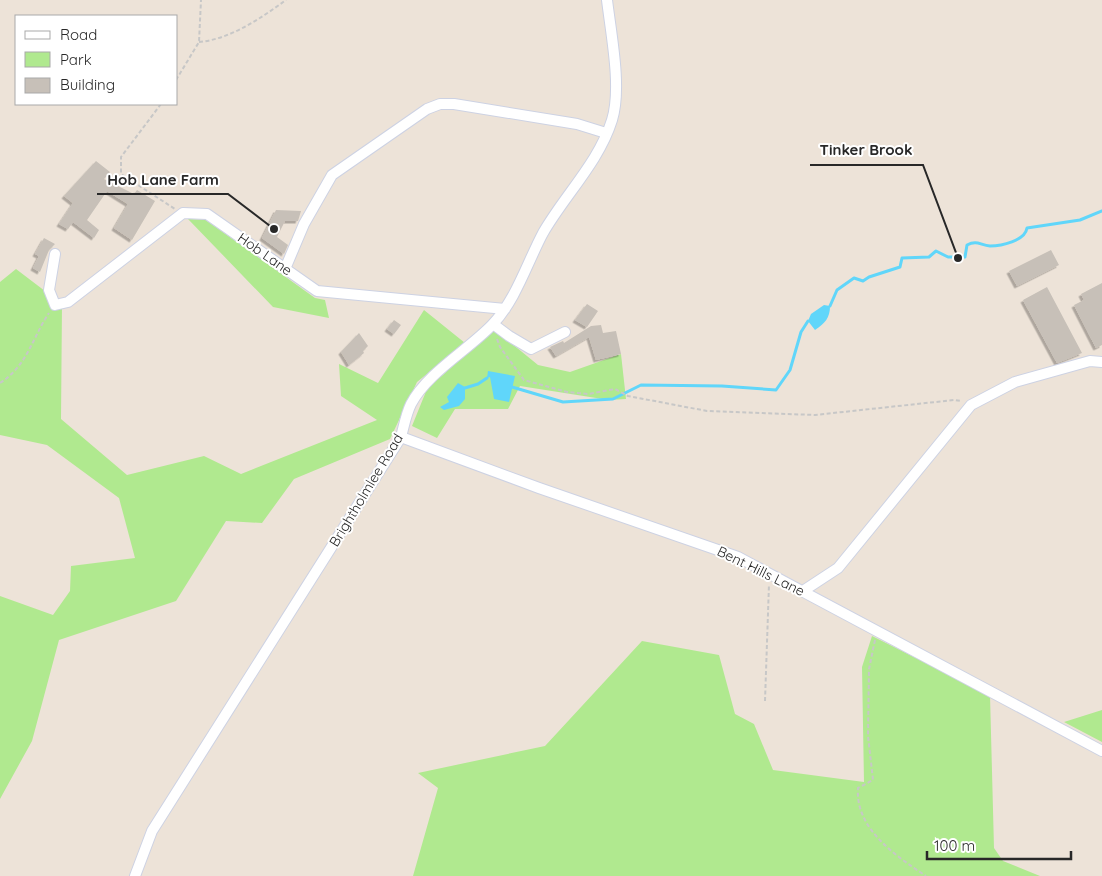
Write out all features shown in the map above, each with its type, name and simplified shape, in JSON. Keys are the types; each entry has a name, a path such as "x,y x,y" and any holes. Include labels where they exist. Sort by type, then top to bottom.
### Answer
{"street":[{"name":"Brightholmlee Road","path":"135,876 152,831 401,437 411,405 423,386 491,326 506,309 544,232 592,160 606,134 614,109 615,66 607,0"},
{"path":"285,269 304,224 332,175 428,109 440,104 454,104 578,124 606,134"},
{"path":"54,254 50,290 54,305 68,302 182,214"},
{"name":"Hob Lane","path":"182,214 208,214 317,291 506,309"},
{"path":"491,326 531,349 565,332"},
{"path":"803,591 838,568 971,405 1015,382 1090,361 1102,362"},
{"name":"Bent Hills Lane","path":"401,437 539,488 657,527 738,557 1102,751"}],"path":[{"path":"178,77 199,42 201,0"},
{"path":"199,42 234,32 264,16 286,0"},
{"path":"160,105 121,157 121,174 182,214"},
{"path":"0,383 22,361 54,305"},
{"path":"491,326 494,329 500,347 524,380 567,392 588,394 615,389 628,396 707,412 815,415 954,400 967,402 971,405"},
{"path":"765,701 769,587 772,575"},
{"path":"875,629 876,638 868,669 868,736 873,780 858,788 857,798 862,818 881,842 926,876"}],"green space":[{"path":"188,219 206,220 315,298 325,300 329,318 273,307"},
{"path":"16,269 62,304 61,419 127,475 204,456 241,474 377,420 341,396 339,364 378,383 424,310 465,343 417,382 390,439 294,479 262,523 226,521 176,601 59,640 32,741 0,799 0,596 53,615 70,591 71,566 135,558 119,498 47,445 0,435 0,282"},
{"path":"494,329 538,365 570,372 621,354 626,399 609,400 520,386 508,409 455,409 437,438 412,426 427,389"},
{"path":"872,636 990,695 994,848 1003,861 1040,876 413,876 438,788 418,773 545,746 642,641 719,655 735,714 754,724 773,770 864,782 862,667"},
{"path":"1102,710 1102,742 1064,722"}],"water":[{"path":"824,305 830,306 828,317 815,330 808,321 811,314"},
{"path":"488,371 515,376 509,402 494,399 490,377 487,378"},
{"path":"458,383 465,387 465,399 459,406 444,410 440,407 449,402 447,397"}],"building":[{"path":"96,161 110,172 104,179 134,194 137,190 155,201 132,240 114,228 128,204 107,191 87,220 99,230 94,238 73,222 68,229 59,224 73,203 64,196"},
{"path":"276,210 301,211 298,221 285,221 277,237 288,245 284,254 262,238"},
{"path":"44,238 55,244 49,250 40,272 33,268 39,256 35,254"},
{"path":"1051,250 1059,265 1017,286 1009,271"},
{"path":"1102,283 1102,345 1096,348 1074,305 1084,300 1081,294"},
{"path":"1047,287 1082,353 1057,363 1023,300"},
{"path":"587,304 598,311 587,327 575,320"},
{"path":"394,320 401,325 394,334 387,329"},
{"path":"601,325 603,333 616,331 621,354 596,360 589,337 556,356 550,347 563,341 564,343 591,326"},
{"path":"359,333 368,346 363,351 364,353 349,365 341,352"}],"waterway":[{"path":"830,306 837,290 854,278 863,281 869,277 900,267 902,258 929,257 936,251 948,257 965,257 967,245 976,243 990,246 1006,244 1022,236 1027,228 1080,220 1102,211"},
{"path":"512,387 563,402 613,399 641,385 722,386 776,390 790,370 801,332 808,321"},
{"path":"465,388 478,384 487,378"}],"place":[{"name":"Hob Lane Farm","path":"274,229"},
{"name":"Tinker Brook","path":"958,258"}]}
